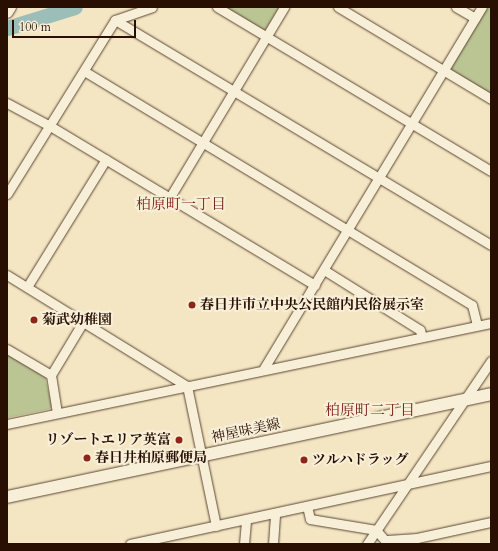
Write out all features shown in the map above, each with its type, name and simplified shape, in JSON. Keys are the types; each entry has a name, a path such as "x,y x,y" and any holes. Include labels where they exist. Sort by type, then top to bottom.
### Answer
{"main road":[{"path":"7,12 10,7"},
{"name":"神屋味美線","path":"7,497 491,394"}],"street":[{"path":"7,194 115,20 152,7"},
{"path":"217,7 491,171"},
{"path":"170,197 284,7"},
{"path":"338,7 491,99"},
{"path":"456,7 475,18"},
{"path":"264,368 348,232 482,7"},
{"path":"115,20 491,245"},
{"path":"84,71 202,144 472,305 477,325"},
{"path":"7,103 106,159 315,285"},
{"path":"27,287 106,159"},
{"path":"324,270 420,330 422,337"},
{"path":"7,275 187,386 216,526"},
{"path":"57,414 51,375 83,322"},
{"path":"7,424 264,368 491,323"},
{"path":"7,349 51,375"},
{"path":"367,544 406,484 491,361"},
{"path":"130,544 148,542 246,519 491,466"},
{"path":"307,506 310,519 376,530 388,542 417,538 491,522"},
{"path":"273,544 274,513"},
{"path":"244,544 246,519"}],"green space":[{"path":"224,7 279,7 266,29 262,30"},
{"path":"488,7 491,7 491,95 453,72 451,68"},
{"path":"7,354 45,377 52,406 50,409 7,418"}],"waterway":[{"path":"7,28 75,7"}],"place":[{"name":"春日井市立中央公民館内民俗展示室","path":"192,305"},
{"name":"菊武幼稚園","path":"34,320"},
{"name":"リゾートエリア英富","path":"179,440"},
{"name":"春日井柏原郵便局","path":"87,458"},
{"name":"ツルハドラッグ","path":"304,460"}],"district":[{"name":"柏原町一丁目","path":"181,205"},
{"name":"柏原町二丁目","path":"370,411"}]}
